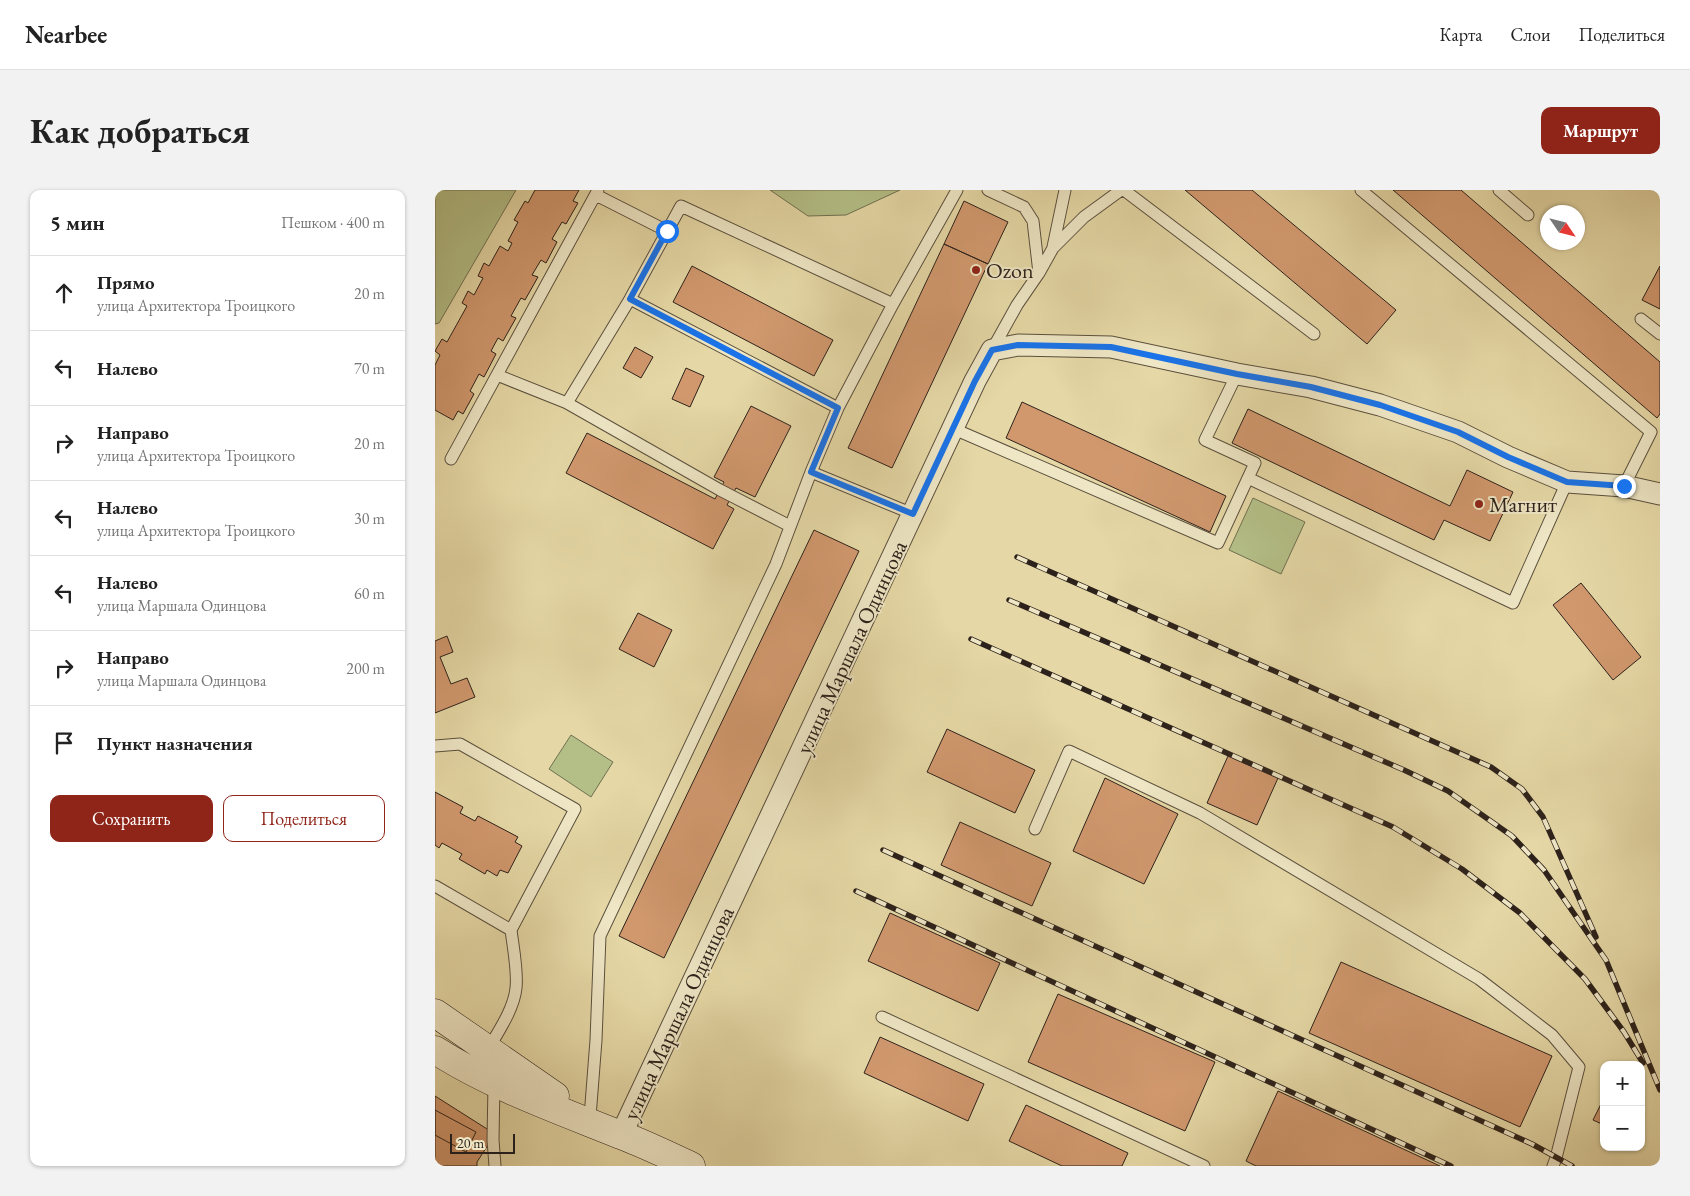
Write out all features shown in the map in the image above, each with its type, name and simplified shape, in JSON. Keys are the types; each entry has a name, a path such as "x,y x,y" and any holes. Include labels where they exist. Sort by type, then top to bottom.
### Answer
{"main road":[{"path":"435,1013 485,1068 542,1104 621,1135 691,1166"},
{"path":"435,1050 547,1091 621,1135"}],"street":[{"path":"992,350 1018,345 1111,347 1237,374 1311,387 1380,405 1458,432 1508,457 1567,482 1624,486 1660,494"},
{"name":"улица Маршала Одинцова","path":"621,1135 975,381 992,350"}],"lane":[{"path":"590,1117 596,1040 600,936 776,564 838,408 893,304 957,190"},
{"path":"988,190 1024,207 1033,221 1039,273"},
{"path":"1053,248 1065,190"},
{"path":"992,350 1017,305 1039,273 1053,248 1085,217 1122,190 1314,334"},
{"path":"1361,190 1651,432 1624,486"},
{"path":"1499,190 1529,215"},
{"path":"451,459 597,192 667,231"},
{"path":"567,403 630,299 681,206 893,304"},
{"path":"630,299 838,408"},
{"path":"1641,320 1660,334"},
{"path":"953,429 1218,542 1255,463 1205,440 1237,374"},
{"path":"497,375 567,403 720,490 790,526"},
{"path":"811,472 913,514"},
{"path":"1248,478 1513,603 1567,482"},
{"path":"435,746 460,744 575,809 511,930 516,987 513,1000 485,1068 495,1166"},
{"path":"1035,829 1069,751 1200,813 1479,979 1552,1035 1579,1067 1553,1166"},
{"path":"435,886 511,930"},
{"path":"882,1017 1204,1166"}],"green space":[{"path":"435,190 516,190 439,323 435,324"},
{"path":"770,190 900,190 846,215 808,216"},
{"path":"1253,498 1305,522 1281,574 1229,550"},
{"path":"571,735 613,762 591,797 549,769"}],"building":[{"path":"535,190 579,190 573,201 578,203 566,224 562,222 552,239 557,242 546,263 541,260 532,275 538,277 525,300 521,298 511,316 516,318 503,341 498,338 491,351 496,354 484,377 479,374 470,391 474,394 463,414 458,411 453,420 435,410 435,365 440,355 435,351 442,339 447,342 467,306 462,303 468,291 474,295 483,278 478,276 484,263 489,266 500,246 508,251 512,243 508,241 518,222 514,220 525,201 528,203"},
{"path":"1185,190 1252,190 1396,310 1367,344"},
{"path":"1393,190 1461,190 1660,362 1660,414 1657,418"},
{"path":"964,201 1008,222 988,264 944,244"},
{"path":"944,244 988,264 892,468 848,448"},
{"path":"692,266 833,340 814,376 673,302"},
{"path":"1660,266 1660,309 1642,300"},
{"path":"635,347 653,357 641,378 623,368"},
{"path":"686,368 704,376 690,407 672,399"},
{"path":"1022,402 1226,496 1210,532 1006,438"},
{"path":"751,406 791,426 755,497 736,488 727,505 734,509 713,549 566,473 587,433 715,499 724,482 714,477"},
{"path":"1248,409 1450,506 1467,470 1513,492 1490,541 1444,520 1434,540 1232,443"},
{"path":"814,530 859,551 664,958 619,936"},
{"path":"1581,583 1641,657 1613,680 1553,605"},
{"path":"638,613 672,630 654,667 619,649"},
{"path":"447,636 453,652 440,657 451,684 467,678 475,697 435,713 435,641"},
{"path":"947,729 1035,770 1015,813 927,772"},
{"path":"1228,756 1278,778 1257,825 1207,803"},
{"path":"1105,778 1178,814 1144,884 1073,851"},
{"path":"435,792 463,807 460,813 475,821 478,816 518,837 515,842 522,846 508,873 500,870 497,876 487,870 485,874 459,859 462,854 442,843 439,848 435,845"},
{"path":"960,822 1051,863 1032,906 941,865"},
{"path":"890,913 1000,963 978,1011 868,961"},
{"path":"1341,962 1552,1056 1520,1127 1309,1033"},
{"path":"1058,994 1215,1062 1185,1131 1028,1062"},
{"path":"880,1037 984,1084 968,1121 864,1073"},
{"path":"1278,1091 1440,1166 1256,1166 1246,1161"},
{"path":"435,1096 495,1134 477,1162 477,1166 435,1166"},
{"path":"1026,1105 1128,1153 1122,1166 1062,1166 1009,1141"},
{"path":"1600,1106 1600,1123 1593,1120"},
{"path":"435,1110 476,1132 466,1152 435,1135"}],"railway":[{"path":"1017,557 1491,767 1522,789 1543,817 1596,937"},
{"path":"1009,600 1404,770 1448,791 1512,836 1544,870 1606,960 1660,1090"},
{"path":"971,639 1393,827 1462,869 1520,913 1585,979 1624,1032 1642,1061"},
{"path":"883,850 1532,1144 1572,1166"},
{"path":"856,891 1451,1166"}],"place":[{"name":"Ozon","path":"976,270"},
{"name":"Магнит","path":"1479,504"}],"route":[{"path":"667,231 630,299 838,408 811,472 913,514 975,381 992,350 1018,345 1111,347 1237,374 1311,387 1380,405 1458,432 1508,457 1567,482 1624,486"}]}
